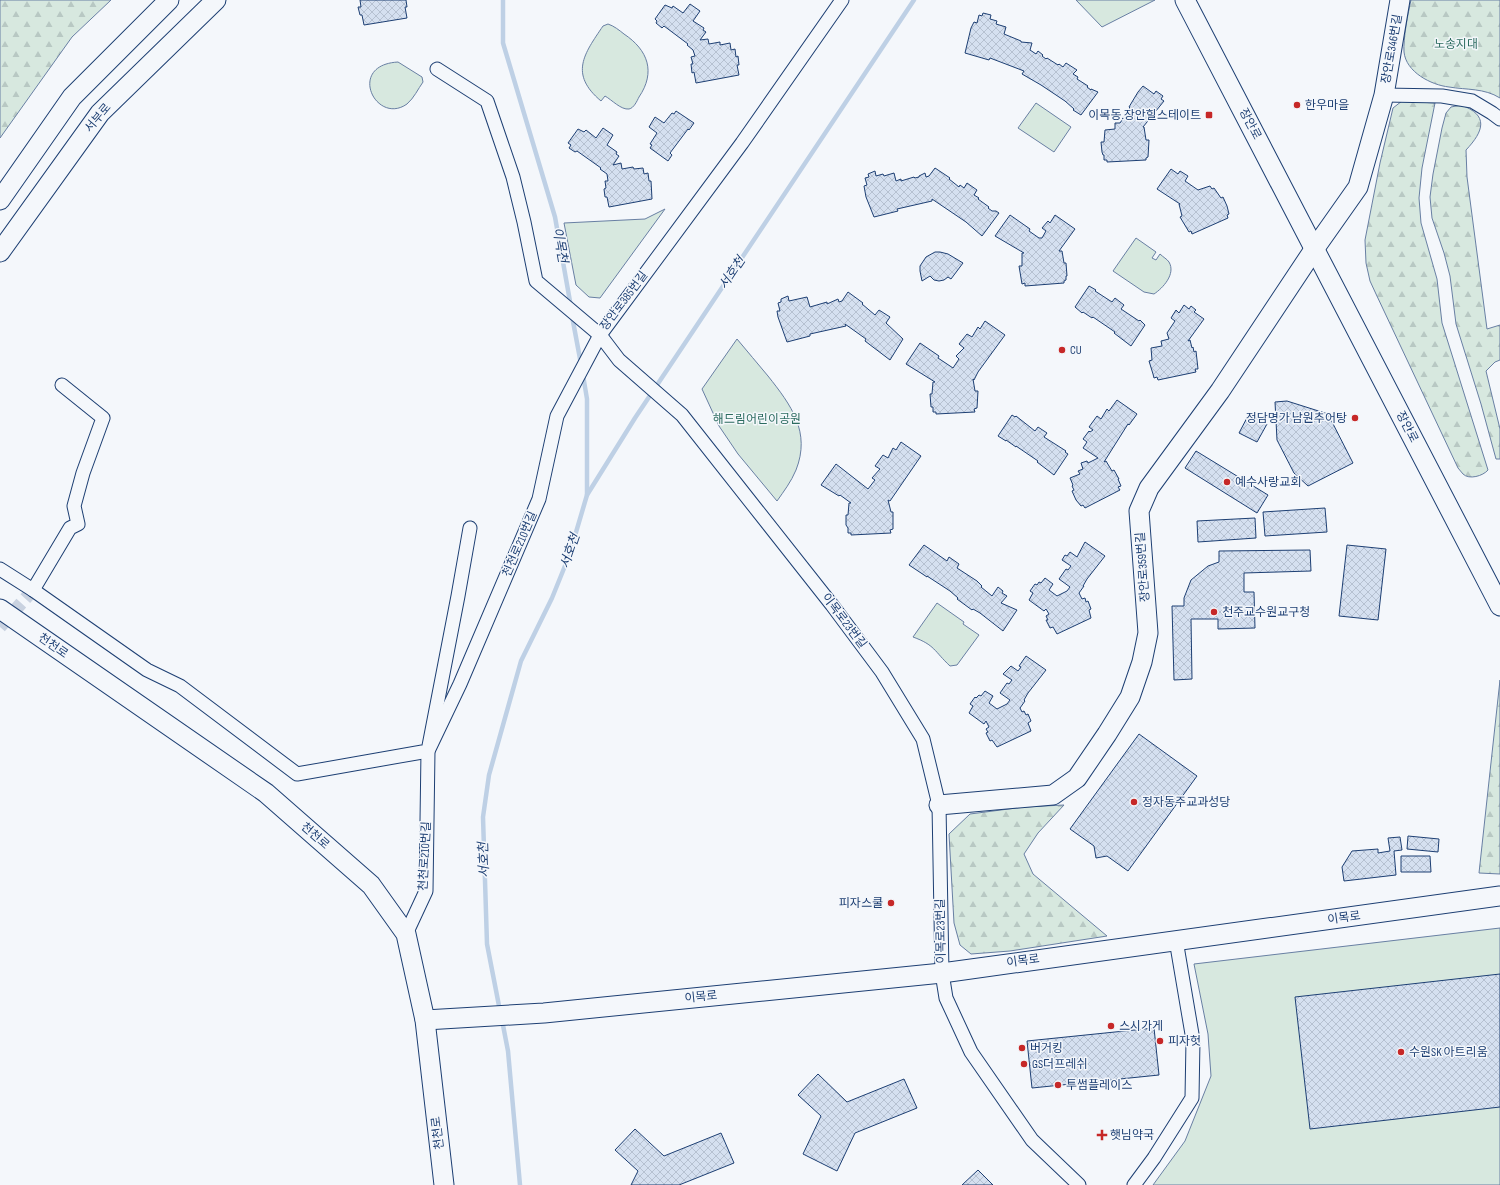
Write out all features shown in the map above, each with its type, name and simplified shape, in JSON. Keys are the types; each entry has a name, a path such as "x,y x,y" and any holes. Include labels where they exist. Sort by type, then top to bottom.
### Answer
{"street":[{"path":"0,200 72,97 170,0"},
{"name":"서부로","path":"0,252 100,113 216,0"},
{"name":"장안로385번길","path":"436,69 487,101 513,177 536,281 600,335 742,143 842,0"},
{"name":"장안로","path":"1185,0 1500,606"},
{"name":"장안로346번길","path":"1400,0 1384,95 1442,96 1472,101 1492,113 1500,120"},
{"path":"1315,248 1358,187 1384,95"},
{"name":"장안로359번길","path":"939,804 1053,795 1077,778 1107,734 1130,697 1142,662 1148,633 1139,511 1149,488 1220,391 1315,248"},
{"name":"천천로210번길","path":"428,751 460,684 539,499 557,416 588,355 600,335"},
{"name":"이목로23번길","path":"600,335 618,360 682,415 832,605 882,672 923,739 939,804 942,973 946,998 970,1052 1032,1140 1079,1185"},
{"path":"33,590 70,528 78,524 74,506 83,473 103,418 62,385"},
{"name":"천천로210번길","path":"406,934 426,892 428,751 470,528"},
{"path":"0,568 147,670 180,686 297,774 428,751"},
{"name":"천천로","path":"0,609 266,793 371,885 406,934 425,1020 444,1185"},
{"name":"이목로","path":"425,1020 544,1012 942,973 1500,896"},
{"path":"1134,1185 1154,1158 1192,1098 1193,1040 1176,940"}],"green space":[{"path":"0,0 111,0 72,37 0,138"},
{"path":"1076,0 1155,0 1102,27"},
{"name":"노송지대","path":"1411,0 1500,0 1500,98 1488,92 1435,84 1420,76 1409,66 1404,52 1404,47"},
{"path":"608,24 632,40 644,54 647,62 647,79 644,88 635,104 629,109 620,106 605,96 601,101 591,91 585,82 583,64 586,55 603,26"},
{"path":"398,62 422,77 423,82 407,104 396,109 385,107 377,101 371,92 370,82 373,73 382,66"},
{"path":"1402,101 1435,103 1422,168 1419,198 1421,223 1437,279 1442,323 1488,470 1483,474 1472,477 1466,476 1458,468 1370,281 1366,263 1365,240 1380,163 1393,108"},
{"path":"1036,103 1071,127 1054,152 1018,128"},
{"path":"1461,105 1470,109 1476,114 1480,119 1481,124 1477,136 1466,150 1467,177 1487,329 1500,325 1500,360 1495,362 1486,371 1500,429 1500,459 1496,459 1481,404 1456,324 1450,276 1432,218 1430,197 1442,128 1446,113 1451,107"},
{"path":"665,209 600,298 589,297 576,285 564,223 645,219"},
{"path":"1136,238 1156,252 1152,258 1156,260 1160,254 1169,262 1171,267 1168,280 1154,294 1144,292 1113,271"},
{"name":"해드림어린이공원","path":"737,339 768,376 791,408 800,431 800,456 796,470 777,501 738,454 719,426 702,389"},
{"path":"937,603 964,622 963,624 979,635 957,665 950,666 934,649 926,643 913,637"},
{"path":"1500,680 1500,874 1479,873"},
{"path":"1064,805 1038,833 1024,854 1033,874 1107,936 1010,951 971,954 960,945 954,923 949,834 970,814 1024,807"},
{"path":"1500,928 1500,1185 1153,1185 1185,1141 1211,1076 1208,1034 1194,964"}],"building":[{"path":"360,0 406,0 407,7 405,7 407,18 364,25 362,15 360,15 358,7 361,7"},
{"path":"690,4 700,11 693,21 704,28 703,30 706,32 700,40 708,39 709,44 720,42 720,45 730,43 731,50 735,49 736,57 738,56 739,65 737,65 739,75 696,83 694,72 692,73 691,64 693,64 691,57 695,56 693,50 687,45 688,44 664,26 662,28 656,23 657,21 655,19 665,5 672,8 673,6 683,13"},
{"path":"983,13 991,15 990,19 997,21 996,24 1006,27 1004,34 1021,42 1032,43 1030,50 1036,54 1038,51 1046,59 1047,58 1058,65 1059,64 1063,67 1066,63 1077,70 1073,74 1078,77 1077,79 1088,86 1087,87 1091,90 1098,92 1081,115 1073,110 1074,109 1065,101 1022,74 1024,71 990,58 989,60 965,53 971,28 974,22 977,23 979,15 982,16"},
{"path":"1143,86 1154,94 1156,91 1163,96 1161,99 1164,101 1143,127 1146,140 1149,140 1148,157 1146,160 1107,162 1107,160 1104,160 1101,142 1104,142 1105,130 1115,129 1115,123 1120,123"},
{"path":"676,111 694,123 670,153 672,155 668,161 650,148 652,145 650,144 657,133 649,127 655,117 664,123 672,113 674,114"},
{"path":"603,128 613,135 607,145 617,152 616,154 619,156 613,165 621,163 622,169 633,167 634,169 643,168 644,174 648,173 649,181 651,181 652,199 609,207 604,189 606,188 605,181 608,181 607,174 577,151 575,152 569,148 571,145 568,143 578,129 584,132 586,130 596,138"},
{"path":"935,168 950,178 949,179 959,187 960,185 964,188 967,183 977,190 974,195 992,211 999,213 982,236 966,222 932,199 932,201 897,209 898,211 874,217 866,197 864,186 867,185 865,178 869,177 868,174 875,171 876,176 883,174 884,176 894,173 896,181 901,179 901,181 919,177 925,173 926,177 929,176"},
{"path":"1171,169 1178,174 1180,171 1188,176 1185,181 1198,190 1210,186 1212,189 1214,188 1221,198 1223,197 1229,214 1227,215 1228,218 1192,234 1191,231 1189,232 1180,217 1182,216 1180,204 1157,189"},
{"path":"1010,215 1030,229 1029,231 1039,238 1042,238 1046,231 1042,228 1048,221 1050,223 1055,215 1075,229 1059,251 1062,251 1064,263 1066,263 1067,276 1064,283 1025,286 1025,283 1022,284 1019,266 1022,266 1022,253 1024,253 995,236"},
{"path":"935,252 948,254 963,263 951,279 948,277 939,281 934,280 930,276 922,281 920,266 926,257"},
{"path":"1089,286 1112,302 1115,298 1124,305 1121,309 1139,321 1140,320 1145,325 1131,346 1114,333 1115,332 1093,317 1092,318 1083,312 1082,313 1075,307"},
{"path":"848,292 863,303 862,304 875,315 879,310 890,317 886,323 903,339 890,360 865,341 866,339 845,324 846,326 810,334 810,336 787,342 777,311 780,311 778,303 781,302 781,299 788,296 789,301 807,297 810,307 827,302 827,304 838,299 839,302 842,301"},
{"path":"1184,305 1189,309 1191,306 1196,310 1194,312 1204,319 1188,341 1190,340 1194,352 1196,351 1198,369 1195,369 1196,372 1158,380 1157,377 1154,378 1149,361 1152,360 1151,348 1162,346 1161,341 1169,339 1167,333 1175,321 1171,318 1176,310 1179,313"},
{"path":"985,321 1005,335 978,372 974,380 973,379 975,391 978,391 977,408 974,409 975,412 936,414 936,412 933,412 933,407 931,407 930,394 932,394 933,382 935,382 906,364 920,343 953,368 959,359 956,356 964,348 959,344 967,334 972,337 978,327 980,329"},
{"path":"1117,400 1137,414 1129,425 1128,424 1104,462 1106,461 1112,471 1114,470 1119,479 1121,486 1118,487 1120,490 1085,508 1076,500 1072,491 1074,490 1070,478 1080,474 1078,471 1083,469 1081,463 1087,461 1088,463 1098,458 1083,448 1087,442 1083,439 1089,431 1090,432 1093,430 1089,427 1097,416 1101,419 1107,409 1109,411"},
{"path":"1287,401 1328,414 1353,463 1308,486 1294,473 1277,440 1275,402"},
{"path":"1249,414 1267,424 1257,442 1239,433"},
{"path":"1012,415 1015,417 1016,416 1035,431 1038,427 1047,433 1044,437 1066,451 1065,452 1068,454 1054,475 1037,462 1038,461 998,436"},
{"path":"901,442 921,456 890,501 888,500 891,512 893,512 893,529 890,530 891,533 851,535 851,533 848,533 848,528 846,525 846,515 848,515 849,503 851,503 840,495 839,496 821,485 836,464 868,489 875,480 872,478 880,469 875,466 883,455 888,458 893,448 896,450"},
{"name":"예수사랑교회","path":"1196,451 1268,495 1257,513 1185,468"},
{"path":"1325,508 1327,532 1265,536 1263,512"},
{"path":"1255,518 1256,538 1198,542 1197,521"},
{"path":"1085,542 1105,556 1087,579 1079,593 1082,599 1085,598 1086,602 1088,601 1091,609 1089,610 1091,618 1057,634 1053,627 1050,628 1046,620 1048,620 1046,616 1049,614 1046,609 1044,611 1029,600 1033,593 1030,591 1035,584 1037,585 1039,582 1041,583 1045,578 1053,584 1049,590 1057,596 1067,591 1070,587 1059,579 1066,569 1068,570 1071,566 1062,560 1065,555 1067,556 1070,552 1077,557"},
{"path":"924,545 947,561 949,557 959,564 957,568 977,581 982,586 981,587 992,596 998,587 1003,591 1002,593 1007,596 1001,603 1017,610 1003,631 980,613 973,609 972,610 957,599 958,598 950,591 909,565"},
{"path":"1347,545 1386,549 1378,620 1339,616"},
{"name":"천주교수원교구청","path":"1310,550 1311,571 1244,573 1244,592 1254,592 1255,628 1218,629 1218,619 1191,619 1192,679 1174,680 1172,606 1184,606 1184,598 1191,580 1208,566 1219,562 1219,551"},
{"path":"1026,656 1046,670 1028,693 1020,708 1026,715 1028,714 1031,721 1028,723 1031,731 997,747 992,740 990,741 986,733 988,732 986,729 989,727 986,721 984,724 969,713 973,706 970,704 975,697 976,698 979,695 981,696 985,691 993,696 989,703 997,709 1007,704 1010,700 1000,693 1007,683 1009,684 1012,680 1003,674 1011,666 1018,671 1021,667 1019,666"},
{"name":"정자동주교과성당","path":"1139,734 1197,776 1128,871 1107,856 1096,858 1094,846 1070,829"},
{"path":"1408,836 1439,839 1438,852 1407,849"},
{"path":"1400,837 1402,850 1394,851 1396,875 1344,881 1342,867 1352,851 1378,849 1378,853 1390,851 1388,838"},
{"path":"1401,856 1430,856 1431,872 1401,872"},
{"name":"수원SK 아트리움","path":"1500,974 1500,1107 1310,1129 1295,997"},
{"path":"1154,1028 1159,1075 1032,1088 1027,1041"},
{"path":"818,1074 847,1102 904,1079 917,1108 855,1133 837,1171 803,1154 821,1116 798,1095"},
{"path":"635,1129 664,1156 721,1133 734,1163 679,1185 631,1185 638,1171 615,1150"},
{"path":"978,1170 993,1185 962,1185"}],"waterway":[{"name":"이목천","path":"503,0 503,43 555,217 571,307"},
{"name":"서호천","path":"500,1011 487,944 483,817 489,775 521,661 552,598 569,556 587,495 635,418 914,0"},
{"name":"이목천","path":"572,316 581,364"},
{"name":"이목천","path":"583,375 587,399 587,495"},
{"name":"서호천","path":"502,1020 508,1051 520,1185"}],"tunnel":[{"path":"0,627 33,590"}],"place":[{"name":"한우마을","path":"1297,105"},
{"name":"이목동.장안힐스테이트","path":"1209,115"},
{"name":"CU","path":"1062,350"},
{"name":"정담명가 남원추어탕","path":"1355,418"},
{"name":"예수사랑교회","path":"1227,482"},
{"name":"천주교수원교구청","path":"1214,612"},
{"name":"정자동주교과성당","path":"1134,802"},
{"name":"피자스쿨","path":"891,903"},
{"name":"스시가게","path":"1111,1026"},
{"name":"피자헛","path":"1160,1041"},
{"name":"버거킹","path":"1022,1048"},
{"name":"수원SK 아트리움","path":"1401,1052"},
{"name":"GS더프레쉬","path":"1024,1064"},
{"name":"투썸플레이스","path":"1058,1085"},
{"name":"햇님약국","path":"1102,1135"}]}
